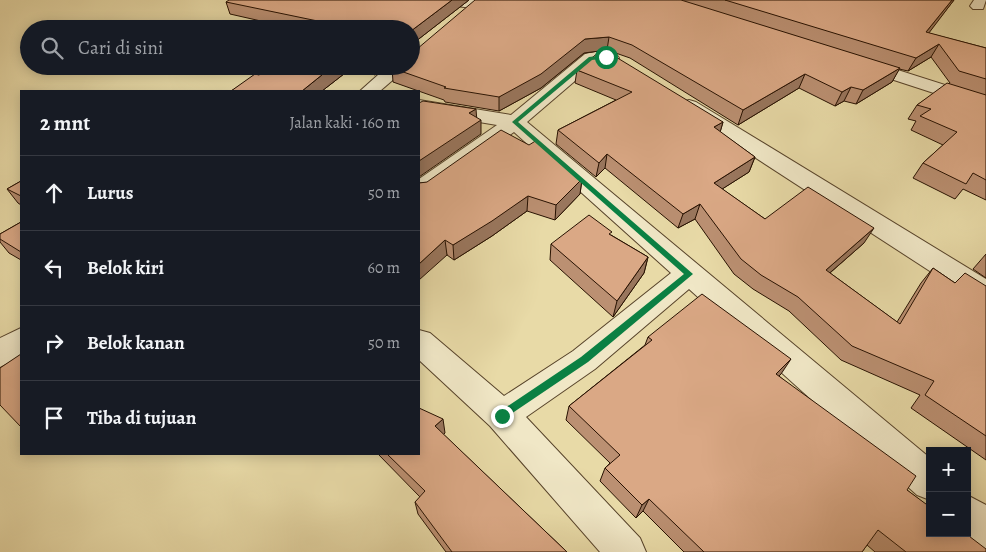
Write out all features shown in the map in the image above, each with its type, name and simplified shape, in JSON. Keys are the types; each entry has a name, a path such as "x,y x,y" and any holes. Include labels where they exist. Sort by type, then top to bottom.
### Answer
{"street":[{"path":"453,0 478,1"},
{"path":"462,15 478,1"},
{"path":"420,189 515,122 591,58 606,57 630,69"},
{"path":"845,58 986,104"},
{"path":"370,90 389,75"},
{"path":"670,94 986,293"},
{"path":"420,106 515,122 926,479"},
{"path":"502,416 584,360 689,274"},
{"path":"0,354 20,341"},
{"path":"420,343 502,416 626,552"},
{"path":"971,518 986,531"}],"building":[{"path":"229,0 452,0 420,24 420,20 313,20 226,2"},
{"path":"475,0 681,0 900,68 863,90 851,87 842,92 805,74 743,110 632,45 609,37 585,39 541,74 499,97 444,88 446,87 412,75 420,75 420,46"},
{"path":"725,0 952,0 926,32 986,48 986,79 959,71 939,44 916,58"},
{"path":"606,51 723,122 714,127 755,157 714,183 765,219 808,187 874,228 826,270 900,324 933,268 955,283 965,273 986,286 986,436 925,395 934,381 852,346 798,297 761,275 741,259 700,204 683,214 607,154 599,163 558,130 632,92 577,70 599,52"},
{"path":"254,75 322,75 303,90 232,90"},
{"path":"947,83 986,95 986,180 973,173 966,184 923,163 957,132 920,116 931,109 917,105"},
{"path":"423,101 476,109 469,113 481,120 420,160 420,102"},
{"path":"501,130 529,145 537,140 582,179 556,205 528,196 453,245 445,240 420,263 420,183 427,182"},
{"path":"20,182 20,196 7,189"},
{"path":"589,215 612,232 609,234 648,257 617,301 551,244"},
{"path":"20,223 20,251 0,239 0,234"},
{"path":"702,294 791,359 776,374 916,476 907,490 926,504 926,537 970,537 986,549 986,552 906,552 878,530 862,552 704,552 649,499 642,505 605,468 620,455 569,406 652,340 648,337"},
{"path":"20,355 20,426 0,405 0,368"},
{"path":"420,408 443,419 435,426 567,552 452,552 415,502 425,491 388,455 420,455"}],"route":[{"path":"502,416 584,360 689,274 515,122 591,58 606,57"}]}
